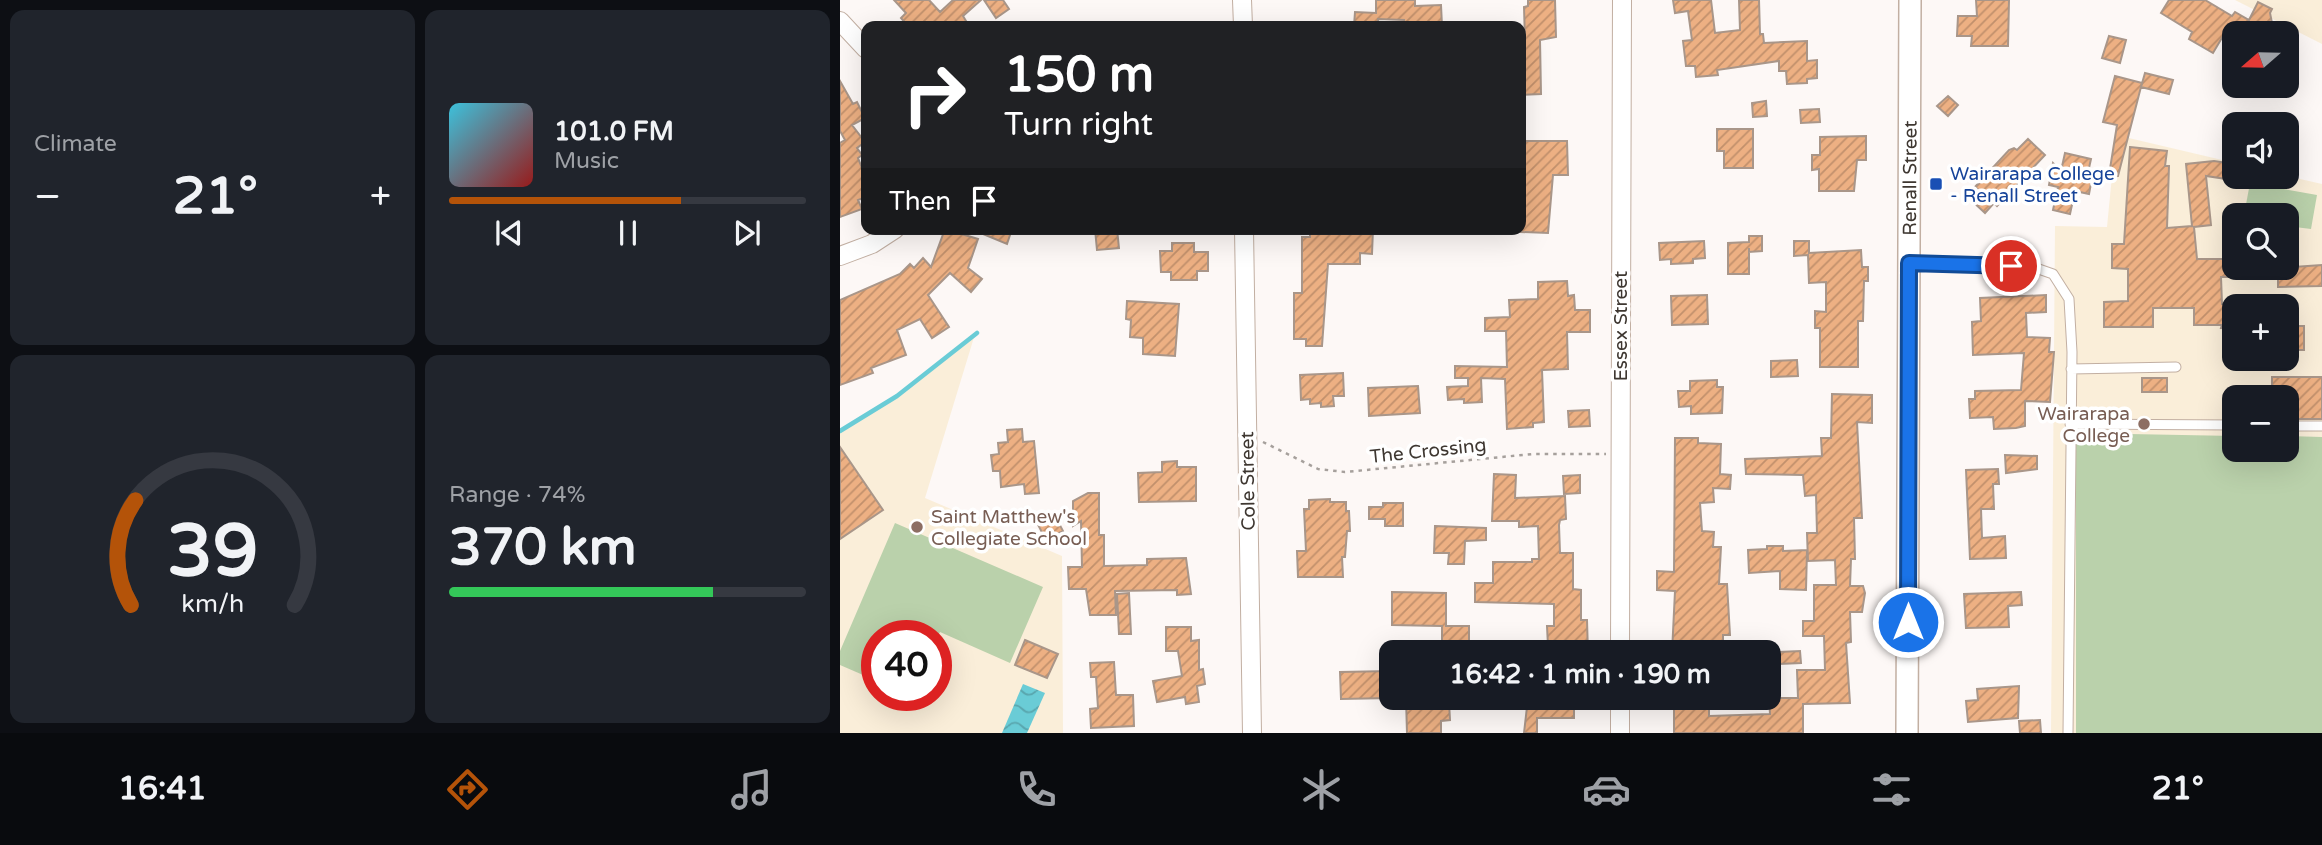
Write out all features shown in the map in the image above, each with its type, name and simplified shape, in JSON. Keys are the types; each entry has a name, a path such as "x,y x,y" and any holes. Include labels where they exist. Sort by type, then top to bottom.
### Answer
{"street":[{"path":"1242,0 1243,21"},
{"name":"Essex Street","path":"1620,640 1622,0"},
{"name":"Renall Street","path":"1907,733 1910,0"},
{"path":"840,21 861,44"},
{"path":"840,256 872,244 886,235"},
{"name":"Cole Street","path":"1244,235 1252,733"},
{"path":"1620,710 1620,733"}],"lane":[{"path":"1909,263 2033,267 2053,274 2069,299 2071,369 2068,733"},
{"path":"2071,369 2176,367"},
{"path":"2070,424 2222,425"},
{"path":"2299,426 2322,426"}],"path":[{"name":"The Crossing","path":"1246,438 1269,444 1318,469 1345,472 1533,454 1620,454"}],"shaded area":[{"path":"2235,0 2322,0 2322,44 2300,33 2300,21 2277,21"},
{"name":"Wairarapa College","path":"2116,135 2222,160 2222,189 2299,189 2299,179 2322,184 2322,733 2051,733 2055,226 2107,227"},
{"name":"Saint Matthew's Collegiate School","path":"975,334 925,498 1062,556 1063,733 840,733 840,431 904,390"}],"green space":[{"path":"2249,189 2284,189 2317,195 2311,229 2299,228 2299,203 2246,203"},
{"path":"2076,433 2222,436 2222,462 2299,462 2299,436 2322,437 2322,733 2076,733"},
{"path":"895,523 1043,587 1010,663 952,637 952,620 861,620 861,674 840,665 840,651"}],"water":[{"path":"1023,684 1045,693 1027,733 1002,733"}],"building":[{"path":"894,0 929,0 940,12 953,0 981,0 963,16 966,21 904,21 901,18 906,13"},
{"path":"984,0 1003,0 1009,9 996,18"},
{"path":"1376,0 1415,0 1415,6 1441,5 1442,21 1354,21 1355,12 1376,13"},
{"path":"1528,0 1555,0 1556,37 1540,40 1541,94 1526,95 1524,7 1528,6"},
{"path":"1673,0 1711,0 1715,33 1740,30 1739,0 1759,0 1760,34 1763,34 1764,43 1807,41 1807,61 1817,60 1817,78 1807,79 1807,83 1787,84 1786,71 1779,71 1779,61 1717,70 1718,75 1696,77 1695,66 1686,66 1683,41 1692,40 1688,11 1675,13"},
{"path":"1976,0 2009,0 2008,46 1971,46 1972,36 1957,36 1958,16 1977,16"},
{"path":"2169,0 2205,0 2232,16 2235,12 2249,20 2258,2 2272,9 2272,21 2222,21 2222,38 2213,53 2189,39 2192,32 2161,13"},
{"path":"2109,36 2126,40 2120,63 2102,58"},
{"path":"2145,73 2173,80 2169,94 2141,87"},
{"path":"2115,76 2142,83 2118,176 2109,175 2117,125 2103,122"},
{"path":"840,81 853,104 857,102 861,110 861,120 852,125 861,137 861,145 857,148 861,154 858,158 861,166 861,199 858,200 861,209 840,217 840,143 845,140 840,131"},
{"path":"1948,96 1958,105 1948,116 1937,106"},
{"path":"1766,101 1767,116 1753,117 1752,103"},
{"path":"1819,109 1820,122 1801,123 1800,110"},
{"path":"1717,129 1753,129 1753,168 1724,168 1724,151 1717,151"},
{"path":"1866,136 1866,160 1857,160 1854,191 1819,191 1819,169 1812,170 1812,155 1820,155 1820,137"},
{"path":"2028,139 2045,155 1997,206 1994,203 1985,213 1971,200 1980,191 1975,187 2009,150 2017,150"},
{"path":"1526,141 1567,141 1568,175 1553,175 1548,233 1526,232"},
{"path":"2130,147 2167,151 2167,228 2192,226 2186,164 2222,162 2222,178 2206,176 2211,225 2194,227 2197,259 2222,259 2222,325 2194,325 2194,308 2153,308 2153,327 2104,327 2104,302 2128,301 2128,269 2112,268 2112,244 2124,244"},
{"path":"2065,153 2091,159 2087,177 2092,178 2089,194 2075,191 2070,214 2053,210 2058,187 2049,185 2053,163 2061,171"},
{"path":"943,235 965,235 978,239 968,268 982,279 971,292 950,273 928,295 949,327 932,338 920,319 897,330 906,355 871,368 873,373 840,385 840,300 900,274 910,264 914,268 923,258 931,267"},
{"path":"985,235 1010,235 1007,244"},
{"path":"1096,235 1118,235 1119,248 1097,250"},
{"path":"1373,235 1372,254 1360,253 1360,264 1328,264 1322,346 1306,346 1306,339 1294,339 1294,293 1302,293 1302,237"},
{"path":"1749,236 1762,236 1762,251 1749,252 1749,274 1728,274 1728,243 1749,242"},
{"path":"1704,241 1705,258 1693,259 1693,263 1671,264 1671,259 1660,260 1659,243"},
{"path":"1794,241 1809,241 1809,253 1861,250 1862,267 1868,267 1868,281 1864,281 1863,321 1858,321 1858,367 1820,367 1820,328 1815,328 1815,311 1826,312 1826,282 1809,283 1808,255 1794,256"},
{"path":"1172,243 1194,243 1194,252 1208,252 1208,271 1197,271 1197,280 1171,280 1171,272 1161,272 1160,251 1172,251"},
{"path":"2322,265 2322,286 2278,287 2278,280 2299,280 2299,267"},
{"path":"1567,281 1568,296 1574,295 1575,310 1590,310 1590,332 1567,332 1568,369 1542,370 1544,422 1533,423 1533,427 1507,429 1505,379 1481,378 1482,402 1448,400 1447,387 1468,386 1468,378 1455,378 1455,366 1507,367 1506,331 1485,331 1485,318 1510,317 1509,300 1538,299 1538,282"},
{"path":"1707,295 1708,324 1672,325 1671,296"},
{"path":"2046,295 2046,312 2026,313 2027,337 2050,338 2049,352 2054,352 2050,402 2025,401 2025,426 2016,428 1994,429 1993,417 1970,418 1969,399 1975,399 1975,391 2021,390 2024,353 1973,355 1972,322 1981,321 1980,298"},
{"path":"1127,301 1179,304 1175,356 1143,354 1143,338 1130,337 1131,320 1126,319"},
{"path":"2299,326 2304,326 2304,350 2299,350"},
{"path":"1797,360 1798,376 1771,377 1771,361"},
{"path":"1343,373 1344,396 1333,396 1334,406 1321,407 1321,403 1310,404 1310,399 1301,400 1300,375"},
{"path":"2272,377 2322,377 2322,419 2299,419 2299,385 2272,385"},
{"path":"2142,378 2167,378 2167,392 2142,392"},
{"path":"1717,380 1717,387 1723,387 1722,413 1691,414 1691,406 1679,407 1678,391 1690,391 1690,381"},
{"path":"1418,386 1420,413 1369,416 1368,388"},
{"path":"1832,394 1872,395 1872,423 1857,422 1862,518 1854,518 1855,559 1851,559 1850,586 1863,586 1865,593 1862,612 1850,612 1851,642 1846,643 1850,703 1803,704 1803,733 1674,733 1674,710 1709,710 1709,716 1770,714 1770,710 1781,710 1781,698 1798,698 1797,670 1825,670 1824,636 1803,636 1803,621 1814,621 1814,585 1836,585 1835,560 1808,561 1807,533 1817,533 1816,495 1805,496 1803,475 1746,474 1745,459 1822,456 1821,438 1831,438"},
{"path":"1589,410 1590,426 1569,427 1568,411"},
{"path":"1022,429 1023,442 1034,441 1039,493 1025,494 1024,484 1001,487 1000,471 993,471 991,455 999,454 998,443 1008,442 1007,430"},
{"path":"1675,438 1698,438 1698,443 1721,444 1720,474 1731,475 1730,489 1713,488 1714,502 1700,503 1702,531 1714,532 1713,547 1721,547 1719,584 1727,584 1730,635 1723,635 1723,640 1673,640 1675,591 1657,590 1657,571 1674,572"},
{"path":"840,447 883,510 840,539"},
{"path":"2005,455 2037,456 2037,469 2006,473"},
{"path":"1177,461 1177,467 1196,467 1196,501 1139,502 1138,473 1162,472 1162,462"},
{"path":"1998,469 1999,484 1993,484 1994,509 1981,509 1982,538 2005,536 2006,558 1970,559 1966,470"},
{"path":"1494,474 1516,475 1515,498 1565,496 1566,519 1560,520 1559,525 1560,553 1573,553 1573,589 1581,590 1581,620 1587,620 1588,640 1548,640 1547,626 1554,626 1554,604 1475,602 1475,583 1493,583 1493,562 1532,562 1532,559 1539,559 1538,526 1519,527 1519,521 1492,521"},
{"path":"1580,475 1580,493 1564,494 1563,476"},
{"path":"1088,493 1099,493 1099,535 1104,535 1104,566 1147,565 1147,559 1186,558 1191,594 1177,595 1177,590 1115,591 1116,615 1090,615 1086,589 1069,589 1068,567 1082,567 1081,521 1073,526 1073,501"},
{"path":"1330,499 1330,502 1346,502 1346,511 1349,511 1350,531 1347,531 1345,557 1342,557 1343,577 1298,577 1297,551 1306,551 1304,509 1309,509 1309,500"},
{"path":"1383,503 1403,503 1403,526 1385,526 1385,519 1369,519 1369,507 1383,507"},
{"path":"1053,512 1063,531 1046,540 1036,521"},
{"path":"1435,526 1486,528 1486,540 1465,541 1464,564 1448,564 1449,553 1434,553"},
{"path":"1767,546 1783,546 1783,551 1807,550 1806,590 1780,589 1780,571 1749,573 1748,550 1767,549"},
{"path":"1392,592 1446,593 1446,626 1469,626 1469,640 1442,640 1442,626 1392,625"},
{"path":"2021,592 2022,605 2008,606 2009,627 1966,628 1964,594"},
{"path":"1129,593 1131,634 1119,634 1117,594"},
{"path":"1166,627 1191,627 1191,641 1199,640 1199,670 1203,669 1205,684 1197,686 1199,702 1186,704 1185,697 1157,702 1153,681 1182,676 1178,651 1166,651"},
{"path":"1025,640 1058,654 1047,678 1015,665"},
{"path":"1800,651 1801,663 1781,664 1781,652"},
{"path":"1114,662 1116,695 1133,695 1134,726 1091,728 1090,709 1098,708 1096,677 1091,677 1090,663"},
{"path":"1379,671 1379,698 1341,699 1340,672"},
{"path":"2019,686 2018,718 1968,722 1966,701 1978,700 1977,689"},
{"path":"1406,710 1449,710 1450,720 1441,721 1441,733 1407,733"},
{"path":"1527,710 1574,710 1574,718 1537,718 1537,733 1524,733"},
{"path":"2040,720 2041,733 2020,733 2019,721"}],"waterway":[{"path":"840,431 897,396 977,333"}],"place":[{"name":"Wairarapa College - Renall Street","path":"1936,184"},
{"name":"Wairarapa College","path":"2144,424"},
{"name":"Saint Matthew's Collegiate School","path":"917,527"}],"route":[{"path":"1908,622 1909,263 2011,266"}]}
